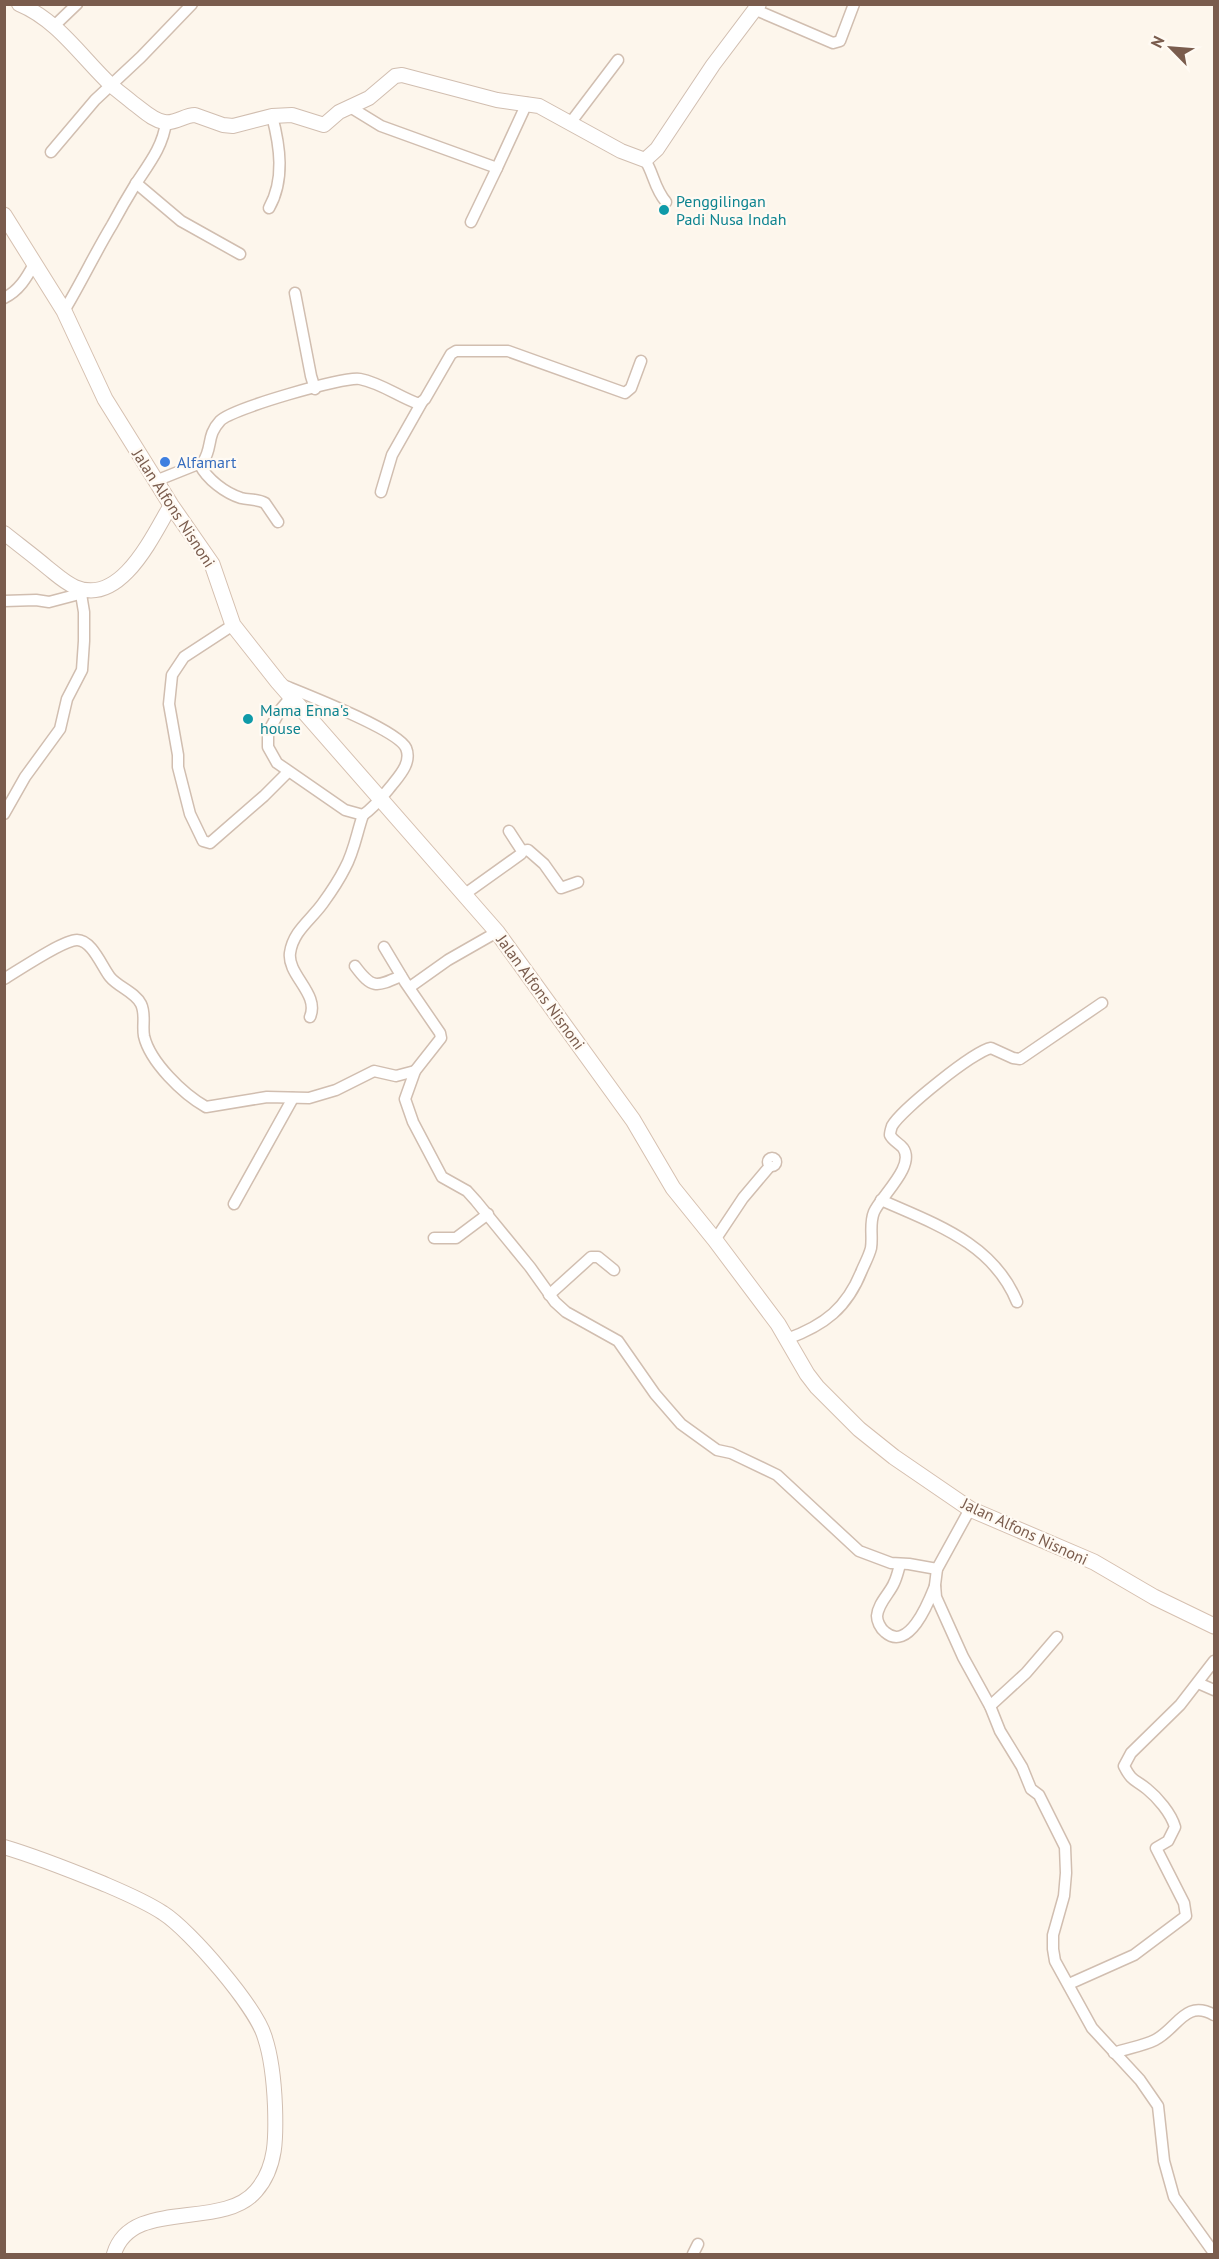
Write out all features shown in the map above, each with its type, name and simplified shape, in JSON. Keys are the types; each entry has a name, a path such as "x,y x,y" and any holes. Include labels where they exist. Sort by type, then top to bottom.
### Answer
{"main road":[{"name":"Jalan Alfons Nisnoni","path":"4,215 64,311 105,399 158,480 171,505 212,564 233,625 278,682 497,932 633,1120 673,1188 778,1324 817,1387 859,1429 909,1468 970,1509 1094,1562 1162,1602 1215,1626"}],"street":[{"path":"19,4 34,11 53,27 112,86 150,116 166,122 174,122 195,115 223,125 233,126 272,116 292,115 324,124 339,112 369,98 399,75 497,100 539,106 621,151 645,160 658,193 666,202"},
{"path":"53,27 77,4"},
{"path":"51,152 95,100 112,86 192,4"},
{"path":"645,160 657,149 713,65 758,7 833,43 838,43 854,4"},
{"path":"571,122 618,60"},
{"path":"471,222 527,103"},
{"path":"350,107 381,126 497,168"},
{"path":"269,208 275,198 280,159 278,137 272,116"},
{"path":"64,311 136,183 153,159 165,134 166,122"},
{"path":"136,183 181,221 240,254"},
{"path":"4,298 27,278 34,264"},
{"path":"296,293 315,389"},
{"path":"381,492 392,455 451,354 456,351 508,351 625,393 631,388 641,361"},
{"path":"158,480 200,465 207,454 212,431 228,414 284,396 356,378 418,403 422,402"},
{"path":"200,465 205,475 228,491 241,498 265,503 278,522"},
{"path":"4,601 49,602 86,592 118,579 136,564 171,505"},
{"path":"4,533 64,581 86,592"},
{"path":"4,814 25,777 60,729 67,699 82,670 86,592"},
{"path":"233,625 184,657 172,675 169,704 178,767 190,814 203,841 210,843 288,772"},
{"path":"278,682 349,713 392,735 403,744 407,752 403,771 372,809 363,815 346,867 321,906 301,928 290,952 290,963 308,996 311,1008 310,1017"},
{"path":"291,697 273,721 267,740 268,747 277,763 345,810 363,815"},
{"path":"509,831 522,851"},
{"path":"465,894 522,851 528,850 544,864 561,888 578,882"},
{"path":"410,987 448,960 497,932"},
{"path":"4,979 75,940 84,942 113,980 140,1002 143,1033 147,1046 161,1068 204,1106 212,1107 267,1097 309,1098 336,1090 374,1071 396,1076 415,1071"},
{"path":"384,947 401,976 434,1022 441,1038 415,1071 405,1099 413,1122 442,1177 467,1191 530,1267 549,1295 566,1312 618,1341 681,1424 717,1450 732,1453 777,1475 859,1551 900,1565 909,1564 937,1569"},
{"path":"355,966 366,980 374,984 383,984 401,976"},
{"path":"787,1339 807,1331 834,1314 856,1286 871,1248 873,1213 903,1170 906,1155 902,1147 890,1135 893,1125 906,1110 974,1055 991,1047 1020,1059 1102,1002"},
{"path":"234,1204 293,1098"},
{"path":"715,1240 742,1198 770,1166"},
{"path":"881,1200 969,1242 994,1265 1017,1302"},
{"path":"434,1238 456,1238 488,1214"},
{"path":"549,1295 591,1257 598,1257 614,1270"},
{"path":"970,1509 937,1569 936,1597 1000,1731 1022,1767 1031,1789 1039,1795 1065,1847 1064,1896 1053,1935 1053,1949 1061,1973 1070,1984 1092,2028 1140,2080 1158,2106 1164,2161 1174,2197 1215,2253"},
{"path":"900,1565 894,1584 879,1609 879,1623 886,1634 900,1635 914,1627 924,1612 935,1585"},
{"path":"990,1706 1026,1673 1056,1637"},
{"path":"1070,1984 1134,1955 1186,1916 1184,1903 1156,1848 1168,1840 1175,1827 1174,1821 1146,1788 1133,1781 1124,1766 1131,1753 1180,1705 1215,1661"},
{"path":"1198,1683 1215,1690"},
{"path":"4,1847 36,1856 114,1888 153,1906 173,1919 198,1944 255,2015 265,2037 275,2098 276,2138 268,2175 254,2193 235,2205 146,2222 128,2232 114,2254"},
{"path":"1114,2053 1156,2039 1195,2009 1204,2009 1215,2015"},
{"path":"693,2254 698,2244"}],"place":[{"name":"Penggilingan Padi Nusa Indah","path":"664,210"},
{"name":"Alfamart","path":"165,462"},
{"name":"Mama Enna's house","path":"248,719"}]}
